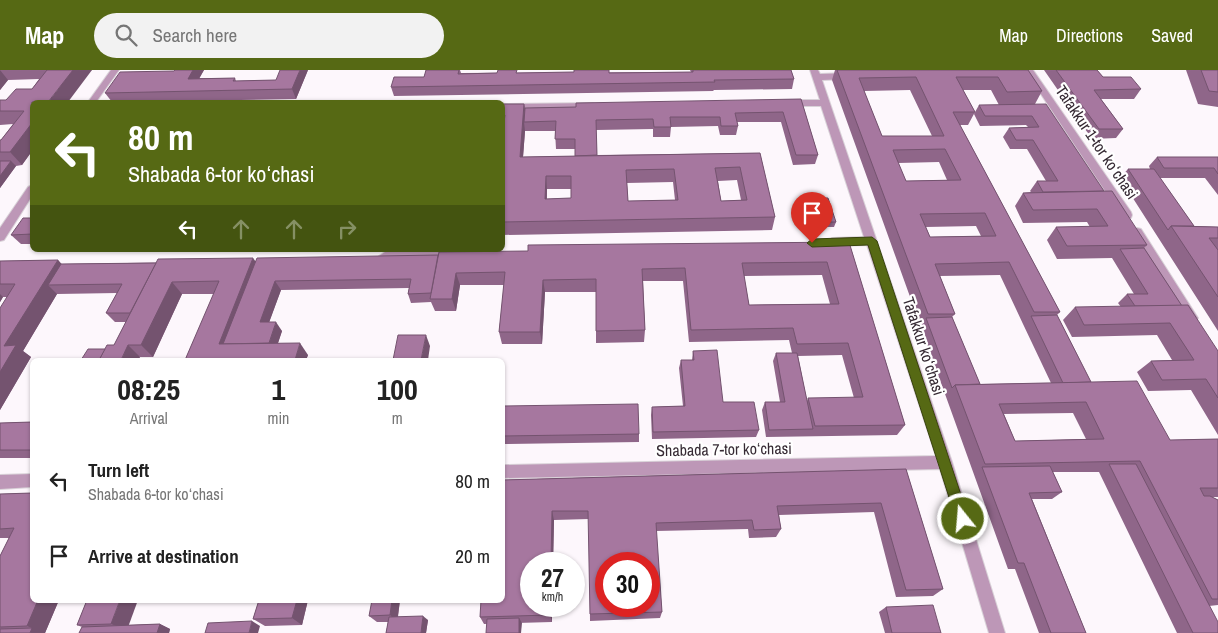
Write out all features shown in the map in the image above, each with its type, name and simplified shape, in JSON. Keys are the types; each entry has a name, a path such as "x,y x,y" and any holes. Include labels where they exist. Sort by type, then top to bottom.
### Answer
{"street":[{"path":"93,100 115,70"},
{"path":"816,73 856,76"},
{"name":"Tafakkur koʻchasi","path":"816,73 945,462 997,633"},
{"name":"Tafakkur 1-tor koʻchasi","path":"1027,73 1109,187 1197,327"},
{"path":"777,103 826,102"},
{"path":"505,107 600,105"},
{"path":"0,237 30,192"},
{"path":"822,243 872,241"},
{"path":"376,256 466,254"},
{"name":"Shabada 7-tor koʻchasi","path":"505,472 945,462"},
{"path":"0,482 30,481"}],"building":[{"path":"47,70 73,70 50,100 30,100 30,126 10,152 0,152 0,140 24,111 0,111 0,100 6,100 16,89 32,89"},
{"path":"193,70 188,79 235,78 233,81 276,80 280,70 300,70 292,89 105,93 120,72"},
{"path":"426,70 459,70 458,74 497,73 498,70 517,70 516,73 609,70 609,73 693,72 693,70 791,70 794,79 391,87 394,77 424,77"},
{"path":"837,70 1028,70 1042,91 1007,92 998,77 956,77 975,112 953,112 1060,312 1034,312 1009,262 935,264 955,314 928,314","holes":["916,77 944,136 882,136 859,78","945,149 961,180 906,181 893,150","985,213 996,236 930,237 920,214"]},
{"path":"1056,70 1097,70 1103,77 1131,77 1141,89 1094,90 1123,129 1099,129"},
{"path":"1201,70 1218,70 1218,92 1209,91"},
{"path":"801,99 818,155 796,155 783,112 735,113 738,126 721,126 720,117 670,117 671,127 654,127 653,119 596,120 597,155 575,156 575,139 555,139 556,121 524,122 525,108 576,107 576,103"},
{"path":"505,104 524,104 520,157 760,153 775,217 505,222","holes":["740,167 747,200 721,201 715,168","674,169 678,200 628,201 626,170","546,176 571,176 571,198 545,199"]},
{"path":"1046,104 1104,191 1043,192 1037,181 1058,181 1033,140 1016,140 1009,128 1039,127 1032,116 985,116 979,105"},
{"path":"1157,157 1218,157 1218,174 1214,168 1164,168"},
{"path":"0,161 11,161 0,176"},
{"path":"1128,169 1154,169 1194,226 1171,226 1168,230"},
{"path":"1112,191 1147,245 1067,246 1056,227 1108,226 1097,209 1033,210 1023,193"},
{"path":"805,198 828,198 836,222 811,222"},
{"path":"23,218 30,218 30,234 11,235"},
{"path":"1171,226 1218,227 1218,238 1209,238 1218,250 1218,297"},
{"path":"849,242 905,425 815,426 808,398 863,397 848,343 797,344 793,328 691,330 685,268 642,269 645,330 596,331 596,279 543,280 540,332 499,332 505,272 456,273 452,299 430,299 439,252 528,251 528,245","holes":["827,262 839,304 749,305 742,263"]},
{"path":"1144,248 1182,306 1135,306 1127,294 1148,294 1120,249"},
{"path":"438,255 431,293 408,294 411,279 275,281 260,322 276,322 269,343 223,344 257,258"},
{"path":"253,258 219,344 300,343 296,358 186,358 219,281 172,282 141,345 128,345 122,358 100,358 107,345 114,345 158,259"},
{"path":"58,260 4,346 16,345 0,372 0,308 15,284 0,284 0,261"},
{"path":"156,263 130,313 106,313 122,284 48,285 61,264"},
{"path":"1188,305 1218,351 1218,398 1206,379 1162,380 1151,361 1194,360 1170,323 1084,325 1075,307"},
{"path":"1057,315 1091,382 1063,383 1031,316"},
{"path":"952,317 980,384 955,385 952,388 926,318"},
{"path":"398,335 426,335 421,358 393,358"},
{"path":"88,349 105,349 100,358 82,358"},
{"path":"717,350 723,402 754,402 759,430 653,432 652,407 685,406 681,360 694,360 693,351"},
{"path":"776,353 797,353 813,429 769,430 765,402 785,402"},
{"path":"1137,381 1170,440 1218,439 1218,488 1200,488 1204,496 1210,496 1218,500 1218,599 1212,599 1140,461 985,464 955,385","holes":["1086,402 1104,439 1015,441 999,404"]},
{"path":"638,404 639,434 505,436 505,406"},
{"path":"30,422 30,450 0,450 0,423"},
{"path":"1109,464 1136,464 1218,622 1218,633 1193,633"},
{"path":"1050,466 1062,492 1029,493 1086,633 1051,633 1024,563 1018,563 982,467"},
{"path":"906,469 943,589 906,590 881,503 777,506 781,529 754,530 752,520 656,523 658,552 595,552 595,614 590,614 588,511 552,511 551,552 520,552 520,616 480,617 481,603 505,603 505,480"},
{"path":"30,493 30,603 37,603 27,626 0,627 0,556 14,528 0,529 0,494"},
{"path":"660,582 662,612 660,612"},
{"path":"86,603 119,603 111,624 77,625"},
{"path":"258,603 296,603 292,618 253,619"},
{"path":"371,603 392,603 390,615 369,616"},
{"path":"933,605 941,633 892,633 886,607"},
{"path":"423,616 421,633 386,633 389,617"},
{"path":"519,618 519,633 486,633 487,619"},
{"path":"252,621 249,633 205,633 208,623"},
{"path":"160,624 157,633 79,633 82,627"},
{"path":"32,628 30,633 0,633 0,629"}],"route":[{"path":"812,243 872,241 963,519"}]}
